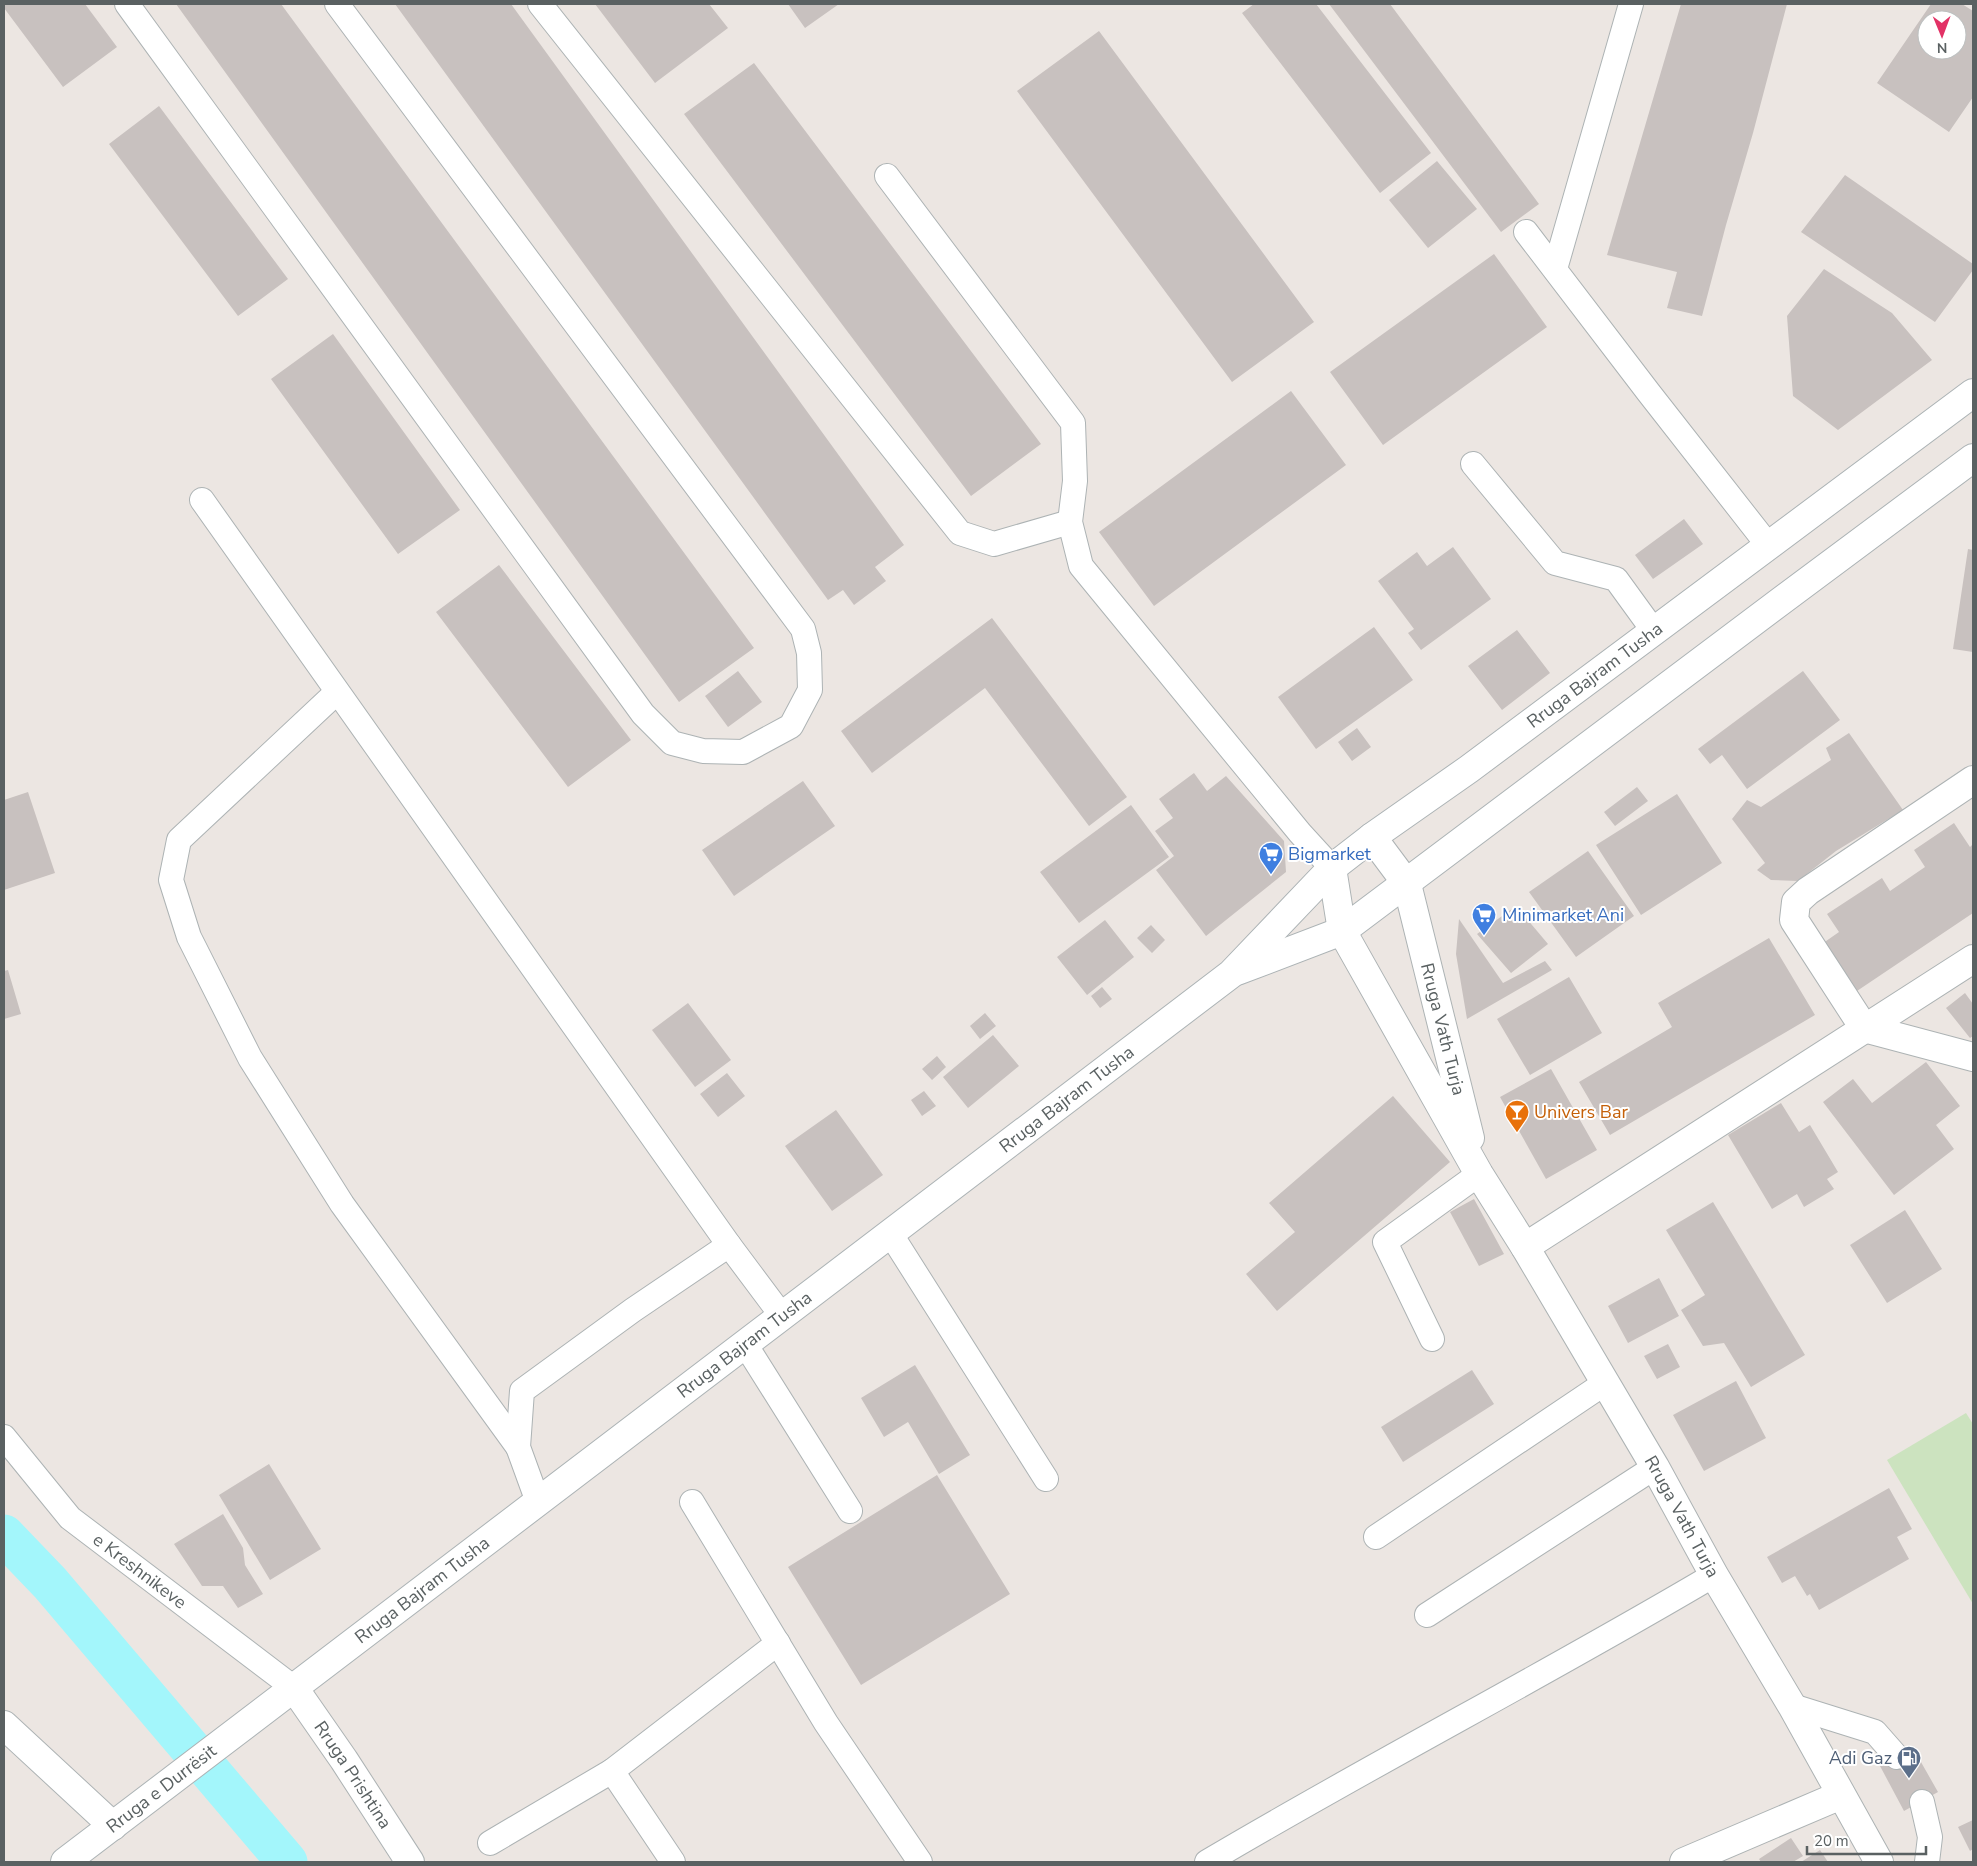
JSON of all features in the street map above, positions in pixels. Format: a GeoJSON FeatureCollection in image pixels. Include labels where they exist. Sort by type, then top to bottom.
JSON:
{"type":"FeatureCollection","features":[{"type":"Feature","properties":{"kind":"main road","name":"Rruga Bajram Tusha"},"geometry":{"type":"LineString","coordinates":[[259,1716],[1231,974],[1332,868],[1372,837],[1469,769],[1973,393]]}},
{"type":"Feature","properties":{"kind":"main road","name":"Rruga Bajram Tusha"},"geometry":{"type":"LineString","coordinates":[[1231,974],[1342,931],[1973,458]]}},
{"type":"Feature","properties":{"kind":"main road"},"geometry":{"type":"LineString","coordinates":[[1973,780],[1808,891],[1796,902],[1794,920],[1864,1028],[1973,1057]]}},
{"type":"Feature","properties":{"kind":"main road"},"geometry":{"type":"LineString","coordinates":[[1372,837],[1407,884]]}},
{"type":"Feature","properties":{"kind":"main road"},"geometry":{"type":"LineString","coordinates":[[1332,868],[1342,931]]}},
{"type":"Feature","properties":{"kind":"main road","name":"Rruga Vath Turja"},"geometry":{"type":"LineString","coordinates":[[1407,884],[1479,1174]]}},
{"type":"Feature","properties":{"kind":"main road","name":"Rruga Vath Turja"},"geometry":{"type":"LineString","coordinates":[[1342,931],[1479,1174],[1525,1246],[1655,1467],[1714,1575],[1792,1706],[1880,1862]]}},
{"type":"Feature","properties":{"kind":"main road"},"geometry":{"type":"LineString","coordinates":[[1525,1246],[1973,959]]}},
{"type":"Feature","properties":{"kind":"main road","name":"Rruga Prishtina"},"geometry":{"type":"LineString","coordinates":[[294,1688],[410,1862]]}},
{"type":"Feature","properties":{"kind":"main road","name":"Rruga e Durrësit"},"geometry":{"type":"LineString","coordinates":[[64,1862],[259,1716]]}},
{"type":"Feature","properties":{"kind":"main road"},"geometry":{"type":"LineString","coordinates":[[4,1725],[120,1820]]}},
{"type":"Feature","properties":{"kind":"main road"},"geometry":{"type":"LineString","coordinates":[[1684,1862],[1841,1795]]}},
{"type":"Feature","properties":{"kind":"lane"},"geometry":{"type":"LineString","coordinates":[[127,4],[643,714],[672,743],[703,751],[743,752],[791,726],[810,690],[809,653],[803,629],[337,4]]}},
{"type":"Feature","properties":{"kind":"lane"},"geometry":{"type":"LineString","coordinates":[[540,4],[960,533],[994,544],[1070,522]]}},
{"type":"Feature","properties":{"kind":"lane"},"geometry":{"type":"LineString","coordinates":[[1555,269],[1630,4]]}},
{"type":"Feature","properties":{"kind":"lane"},"geometry":{"type":"LineString","coordinates":[[887,176],[1073,423],[1075,481],[1070,522],[1081,566],[1300,833],[1332,868]]}},
{"type":"Feature","properties":{"kind":"lane"},"geometry":{"type":"LineString","coordinates":[[1526,232],[1648,393],[1768,545]]}},
{"type":"Feature","properties":{"kind":"lane"},"geometry":{"type":"LineString","coordinates":[[1473,464],[1555,563],[1616,579],[1653,630]]}},
{"type":"Feature","properties":{"kind":"lane"},"geometry":{"type":"LineString","coordinates":[[202,500],[729,1245],[782,1316]]}},
{"type":"Feature","properties":{"kind":"lane"},"geometry":{"type":"LineString","coordinates":[[337,692],[179,840],[171,880],[189,937],[250,1058],[342,1204],[518,1447],[538,1502]]}},
{"type":"Feature","properties":{"kind":"lane"},"geometry":{"type":"LineString","coordinates":[[1432,1339],[1385,1242],[1479,1174]]}},
{"type":"Feature","properties":{"kind":"lane"},"geometry":{"type":"LineString","coordinates":[[890,1233],[1046,1479]]}},
{"type":"Feature","properties":{"kind":"lane"},"geometry":{"type":"LineString","coordinates":[[518,1447],[522,1391],[633,1310],[729,1245]]}},
{"type":"Feature","properties":{"kind":"lane"},"geometry":{"type":"LineString","coordinates":[[745,1344],[850,1511]]}},
{"type":"Feature","properties":{"kind":"lane"},"geometry":{"type":"LineString","coordinates":[[1376,1536],[1605,1383]]}},
{"type":"Feature","properties":{"kind":"lane","name":"e Kreshnikeve"},"geometry":{"type":"LineString","coordinates":[[4,1437],[70,1518],[294,1688]]}},
{"type":"Feature","properties":{"kind":"lane"},"geometry":{"type":"LineString","coordinates":[[1427,1615],[1655,1467]]}},
{"type":"Feature","properties":{"kind":"lane"},"geometry":{"type":"LineString","coordinates":[[692,1502],[826,1723],[920,1862]]}},
{"type":"Feature","properties":{"kind":"lane"},"geometry":{"type":"LineString","coordinates":[[1207,1862],[1294,1810],[1627,1626],[1714,1575]]}},
{"type":"Feature","properties":{"kind":"lane"},"geometry":{"type":"LineString","coordinates":[[490,1843],[612,1771],[778,1643]]}},
{"type":"Feature","properties":{"kind":"lane"},"geometry":{"type":"LineString","coordinates":[[1792,1706],[1875,1732],[1897,1757]]}},
{"type":"Feature","properties":{"kind":"lane"},"geometry":{"type":"LineString","coordinates":[[612,1771],[674,1862]]}},
{"type":"Feature","properties":{"kind":"lane"},"geometry":{"type":"LineString","coordinates":[[1922,1802],[1930,1837],[1927,1862]]}},
{"type":"Feature","properties":{"kind":"green space"},"geometry":{"type":"Polygon","coordinates":[[[1966,1413],[1973,1424],[1973,1604],[1887,1460],[1966,1413]]]}},
{"type":"Feature","properties":{"kind":"building"},"geometry":{"type":"Polygon","coordinates":[[[4,4],[85,4],[117,47],[63,87],[4,8],[4,4]]]}},
{"type":"Feature","properties":{"kind":"building"},"geometry":{"type":"Polygon","coordinates":[[[176,4],[281,4],[754,648],[679,702],[176,4]]]}},
{"type":"Feature","properties":{"kind":"building"},"geometry":{"type":"Polygon","coordinates":[[[395,4],[511,4],[904,545],[875,567],[886,581],[854,605],[843,590],[828,600],[395,4]]]}},
{"type":"Feature","properties":{"kind":"building"},"geometry":{"type":"Polygon","coordinates":[[[595,4],[709,4],[728,28],[655,83],[595,4]]]}},
{"type":"Feature","properties":{"kind":"building"},"geometry":{"type":"Polygon","coordinates":[[[788,4],[839,4],[805,28],[788,4]]]}},
{"type":"Feature","properties":{"kind":"building"},"geometry":{"type":"Polygon","coordinates":[[[1254,4],[1316,4],[1431,153],[1380,193],[1242,13],[1254,4]]]}},
{"type":"Feature","properties":{"kind":"building"},"geometry":{"type":"Polygon","coordinates":[[[1329,4],[1390,4],[1539,204],[1501,232],[1329,4]]]}},
{"type":"Feature","properties":{"kind":"building"},"geometry":{"type":"Polygon","coordinates":[[[1681,4],[1787,4],[1702,316],[1667,308],[1677,272],[1607,255],[1681,4]]]}},
{"type":"Feature","properties":{"kind":"building"},"geometry":{"type":"Polygon","coordinates":[[[1931,4],[1962,4],[1973,11],[1973,97],[1949,132],[1877,83],[1917,24],[1917,60],[1967,60],[1967,10],[1927,10],[1931,4]]]}},
{"type":"Feature","properties":{"kind":"building"},"geometry":{"type":"Polygon","coordinates":[[[1099,31],[1314,322],[1232,382],[1017,91],[1099,31]]]}},
{"type":"Feature","properties":{"kind":"building"},"geometry":{"type":"Polygon","coordinates":[[[754,63],[1041,444],[971,496],[684,114],[754,63]]]}},
{"type":"Feature","properties":{"kind":"building"},"geometry":{"type":"Polygon","coordinates":[[[159,106],[288,279],[238,316],[109,144],[159,106]]]}},
{"type":"Feature","properties":{"kind":"building"},"geometry":{"type":"Polygon","coordinates":[[[1437,161],[1477,209],[1428,248],[1389,200],[1437,161]]]}},
{"type":"Feature","properties":{"kind":"building"},"geometry":{"type":"Polygon","coordinates":[[[1845,175],[1973,264],[1973,270],[1935,322],[1801,232],[1845,175]]]}},
{"type":"Feature","properties":{"kind":"building"},"geometry":{"type":"Polygon","coordinates":[[[1494,254],[1547,327],[1383,445],[1330,372],[1494,254]]]}},
{"type":"Feature","properties":{"kind":"building"},"geometry":{"type":"Polygon","coordinates":[[[1824,269],[1892,313],[1932,360],[1838,430],[1793,396],[1787,316],[1824,269]]]}},
{"type":"Feature","properties":{"kind":"building"},"geometry":{"type":"Polygon","coordinates":[[[333,334],[460,510],[398,554],[271,379],[333,334]]]}},
{"type":"Feature","properties":{"kind":"building"},"geometry":{"type":"Polygon","coordinates":[[[1291,391],[1346,465],[1154,606],[1099,532],[1291,391]]]}},
{"type":"Feature","properties":{"kind":"building"},"geometry":{"type":"Polygon","coordinates":[[[1684,519],[1703,544],[1653,579],[1635,555],[1684,519]]]}},
{"type":"Feature","properties":{"kind":"building"},"geometry":{"type":"Polygon","coordinates":[[[1453,547],[1491,599],[1421,650],[1408,633],[1414,629],[1378,581],[1417,552],[1427,566],[1453,547]]]}},
{"type":"Feature","properties":{"kind":"building"},"geometry":{"type":"Polygon","coordinates":[[[1968,549],[1973,550],[1973,652],[1953,649],[1968,549]]]}},
{"type":"Feature","properties":{"kind":"building"},"geometry":{"type":"Polygon","coordinates":[[[499,565],[631,740],[568,787],[436,612],[499,565]]]}},
{"type":"Feature","properties":{"kind":"building"},"geometry":{"type":"Polygon","coordinates":[[[992,618],[1127,797],[1089,826],[985,688],[872,773],[841,731],[992,618]]]}},
{"type":"Feature","properties":{"kind":"building"},"geometry":{"type":"Polygon","coordinates":[[[1374,627],[1413,680],[1316,749],[1278,697],[1374,627]]]}},
{"type":"Feature","properties":{"kind":"building"},"geometry":{"type":"Polygon","coordinates":[[[1517,630],[1550,673],[1502,710],[1468,666],[1517,630]]]}},
{"type":"Feature","properties":{"kind":"building"},"geometry":{"type":"Polygon","coordinates":[[[738,671],[762,702],[728,727],[705,696],[738,671]]]}},
{"type":"Feature","properties":{"kind":"building"},"geometry":{"type":"Polygon","coordinates":[[[1803,671],[1840,720],[1747,789],[1722,755],[1710,764],[1698,749],[1803,671]]]}},
{"type":"Feature","properties":{"kind":"building"},"geometry":{"type":"Polygon","coordinates":[[[1357,728],[1371,747],[1352,761],[1338,742],[1357,728]]]}},
{"type":"Feature","properties":{"kind":"building"},"geometry":{"type":"Polygon","coordinates":[[[1849,733],[1903,810],[1836,851],[1798,881],[1771,880],[1757,870],[1765,863],[1732,819],[1747,800],[1761,807],[1831,760],[1826,748],[1849,733]]]}},
{"type":"Feature","properties":{"kind":"building"},"geometry":{"type":"Polygon","coordinates":[[[1194,773],[1207,791],[1226,776],[1284,841],[1286,872],[1206,936],[1156,870],[1174,856],[1155,831],[1173,818],[1159,799],[1194,773]]]}},
{"type":"Feature","properties":{"kind":"building"},"geometry":{"type":"Polygon","coordinates":[[[803,781],[835,826],[734,896],[702,850],[803,781]]]}},
{"type":"Feature","properties":{"kind":"building"},"geometry":{"type":"Polygon","coordinates":[[[1637,787],[1648,801],[1615,826],[1604,812],[1637,787]]]}},
{"type":"Feature","properties":{"kind":"building"},"geometry":{"type":"Polygon","coordinates":[[[28,792],[55,873],[4,890],[4,800],[28,792]]]}},
{"type":"Feature","properties":{"kind":"building"},"geometry":{"type":"Polygon","coordinates":[[[1677,794],[1722,863],[1641,915],[1596,845],[1677,794]]]}},
{"type":"Feature","properties":{"kind":"building"},"geometry":{"type":"Polygon","coordinates":[[[1131,805],[1169,857],[1079,923],[1040,872],[1131,805]]]}},
{"type":"Feature","properties":{"kind":"building"},"geometry":{"type":"Polygon","coordinates":[[[1954,823],[1970,847],[1973,844],[1973,913],[1851,995],[1819,946],[1839,932],[1827,914],[1882,878],[1890,891],[1925,867],[1914,850],[1954,823]]]}},
{"type":"Feature","properties":{"kind":"building"},"geometry":{"type":"Polygon","coordinates":[[[1588,851],[1634,916],[1576,957],[1529,892],[1588,851]]]}},
{"type":"Feature","properties":{"kind":"building"},"geometry":{"type":"Polygon","coordinates":[[[1516,906],[1548,944],[1511,973],[1477,934],[1516,906]]]}},
{"type":"Feature","properties":{"kind":"building"},"geometry":{"type":"Polygon","coordinates":[[[1459,919],[1503,983],[1545,961],[1552,970],[1467,1019],[1456,954],[1459,919]]]}},
{"type":"Feature","properties":{"kind":"building"},"geometry":{"type":"Polygon","coordinates":[[[1105,920],[1134,957],[1087,995],[1057,957],[1105,920]]]}},
{"type":"Feature","properties":{"kind":"building"},"geometry":{"type":"Polygon","coordinates":[[[1151,925],[1165,940],[1152,953],[1137,938],[1151,925]]]}},
{"type":"Feature","properties":{"kind":"building"},"geometry":{"type":"Polygon","coordinates":[[[1769,938],[1815,1015],[1610,1135],[1579,1082],[1672,1027],[1658,1003],[1769,938]]]}},
{"type":"Feature","properties":{"kind":"building"},"geometry":{"type":"Polygon","coordinates":[[[8,970],[21,1014],[4,1019],[4,971],[8,970]]]}},
{"type":"Feature","properties":{"kind":"building"},"geometry":{"type":"Polygon","coordinates":[[[1569,977],[1602,1033],[1530,1075],[1497,1019],[1569,977]]]}},
{"type":"Feature","properties":{"kind":"building"},"geometry":{"type":"Polygon","coordinates":[[[1102,987],[1112,999],[1100,1008],[1091,996],[1102,987]]]}},
{"type":"Feature","properties":{"kind":"building"},"geometry":{"type":"Polygon","coordinates":[[[1965,993],[1973,1004],[1973,1036],[1970,1038],[1946,1008],[1965,993]]]}},
{"type":"Feature","properties":{"kind":"building"},"geometry":{"type":"Polygon","coordinates":[[[688,1003],[731,1060],[695,1087],[652,1030],[688,1003]]]}},
{"type":"Feature","properties":{"kind":"building"},"geometry":{"type":"Polygon","coordinates":[[[985,1013],[996,1026],[980,1039],[970,1026],[985,1013]]]}},
{"type":"Feature","properties":{"kind":"building"},"geometry":{"type":"Polygon","coordinates":[[[993,1035],[1019,1066],[968,1108],[943,1077],[993,1035]]]}},
{"type":"Feature","properties":{"kind":"building"},"geometry":{"type":"Polygon","coordinates":[[[937,1056],[946,1067],[932,1080],[922,1069],[937,1056]]]}},
{"type":"Feature","properties":{"kind":"building"},"geometry":{"type":"Polygon","coordinates":[[[1926,1062],[1960,1106],[1936,1125],[1954,1149],[1894,1195],[1823,1102],[1853,1079],[1872,1103],[1926,1062]]]}},
{"type":"Feature","properties":{"kind":"building"},"geometry":{"type":"Polygon","coordinates":[[[1551,1069],[1597,1150],[1546,1179],[1500,1097],[1551,1069]]]}},
{"type":"Feature","properties":{"kind":"building"},"geometry":{"type":"Polygon","coordinates":[[[727,1073],[745,1096],[718,1117],[700,1094],[727,1073]]]}},
{"type":"Feature","properties":{"kind":"building"},"geometry":{"type":"Polygon","coordinates":[[[924,1091],[936,1106],[922,1116],[911,1100],[924,1091]]]}},
{"type":"Feature","properties":{"kind":"building"},"geometry":{"type":"Polygon","coordinates":[[[1393,1096],[1450,1162],[1277,1311],[1246,1274],[1295,1232],[1269,1203],[1393,1096]]]}},
{"type":"Feature","properties":{"kind":"building"},"geometry":{"type":"Polygon","coordinates":[[[1781,1103],[1799,1132],[1810,1125],[1838,1172],[1827,1179],[1834,1189],[1804,1207],[1797,1194],[1772,1209],[1728,1135],[1781,1103]]]}},
{"type":"Feature","properties":{"kind":"building"},"geometry":{"type":"Polygon","coordinates":[[[836,1110],[883,1175],[832,1211],[785,1146],[836,1110]]]}},
{"type":"Feature","properties":{"kind":"building"},"geometry":{"type":"Polygon","coordinates":[[[1474,1199],[1504,1254],[1479,1266],[1450,1212],[1474,1199]]]}},
{"type":"Feature","properties":{"kind":"building"},"geometry":{"type":"Polygon","coordinates":[[[1713,1202],[1805,1355],[1751,1387],[1724,1343],[1703,1346],[1681,1310],[1705,1295],[1666,1230],[1713,1202]]]}},
{"type":"Feature","properties":{"kind":"building"},"geometry":{"type":"Polygon","coordinates":[[[1905,1210],[1942,1269],[1887,1303],[1850,1245],[1905,1210]]]}},
{"type":"Feature","properties":{"kind":"building"},"geometry":{"type":"Polygon","coordinates":[[[1659,1278],[1679,1316],[1628,1343],[1608,1306],[1659,1278]]]}},
{"type":"Feature","properties":{"kind":"building"},"geometry":{"type":"Polygon","coordinates":[[[1668,1344],[1680,1367],[1657,1379],[1644,1356],[1668,1344]]]}},
{"type":"Feature","properties":{"kind":"building"},"geometry":{"type":"Polygon","coordinates":[[[915,1365],[970,1455],[939,1474],[908,1422],[884,1437],[861,1398],[915,1365]]]}},
{"type":"Feature","properties":{"kind":"building"},"geometry":{"type":"Polygon","coordinates":[[[1472,1370],[1494,1404],[1403,1462],[1381,1427],[1472,1370]]]}},
{"type":"Feature","properties":{"kind":"building"},"geometry":{"type":"Polygon","coordinates":[[[1736,1381],[1766,1438],[1704,1471],[1673,1415],[1736,1381]]]}},
{"type":"Feature","properties":{"kind":"building"},"geometry":{"type":"Polygon","coordinates":[[[269,1464],[321,1549],[270,1580],[219,1495],[269,1464]]]}},
{"type":"Feature","properties":{"kind":"building"},"geometry":{"type":"Polygon","coordinates":[[[937,1475],[1010,1594],[861,1685],[788,1567],[937,1475]]]}},
{"type":"Feature","properties":{"kind":"building"},"geometry":{"type":"Polygon","coordinates":[[[1889,1488],[1912,1529],[1897,1537],[1909,1559],[1819,1610],[1810,1594],[1807,1596],[1795,1576],[1782,1583],[1767,1557],[1889,1488]]]}},
{"type":"Feature","properties":{"kind":"building"},"geometry":{"type":"Polygon","coordinates":[[[223,1514],[243,1548],[245,1565],[263,1594],[238,1608],[223,1586],[202,1586],[174,1544],[223,1514]]]}},
{"type":"Feature","properties":{"kind":"building","name":"Adi Gaz"},"geometry":{"type":"Polygon","coordinates":[[[1913,1748],[1938,1792],[1904,1811],[1880,1766],[1913,1748]]]}},
{"type":"Feature","properties":{"kind":"building"},"geometry":{"type":"Polygon","coordinates":[[[1973,1820],[1973,1849],[1970,1851],[1958,1827],[1973,1820]]]}},
{"type":"Feature","properties":{"kind":"building"},"geometry":{"type":"Polygon","coordinates":[[[1791,1838],[1803,1856],[1793,1862],[1761,1862],[1759,1859],[1791,1838]]]}},
{"type":"Feature","properties":{"kind":"building"},"geometry":{"type":"Polygon","coordinates":[[[1820,1850],[1828,1862],[1801,1862],[1820,1850]]]}},
{"type":"Feature","properties":{"kind":"waterway"},"geometry":{"type":"LineString","coordinates":[[4,1535],[50,1583],[287,1862]]}},
{"type":"Feature","properties":{"kind":"place","name":"Bigmarket"},"geometry":{"type":"Point","coordinates":[1271,875]}},
{"type":"Feature","properties":{"kind":"place","name":"Minimarket Ani"},"geometry":{"type":"Point","coordinates":[1484,936]}},
{"type":"Feature","properties":{"kind":"place","name":"Univers Bar"},"geometry":{"type":"Point","coordinates":[1517,1133]}},
{"type":"Feature","properties":{"kind":"place","name":"Adi Gaz"},"geometry":{"type":"Point","coordinates":[1909,1779]}}]}
